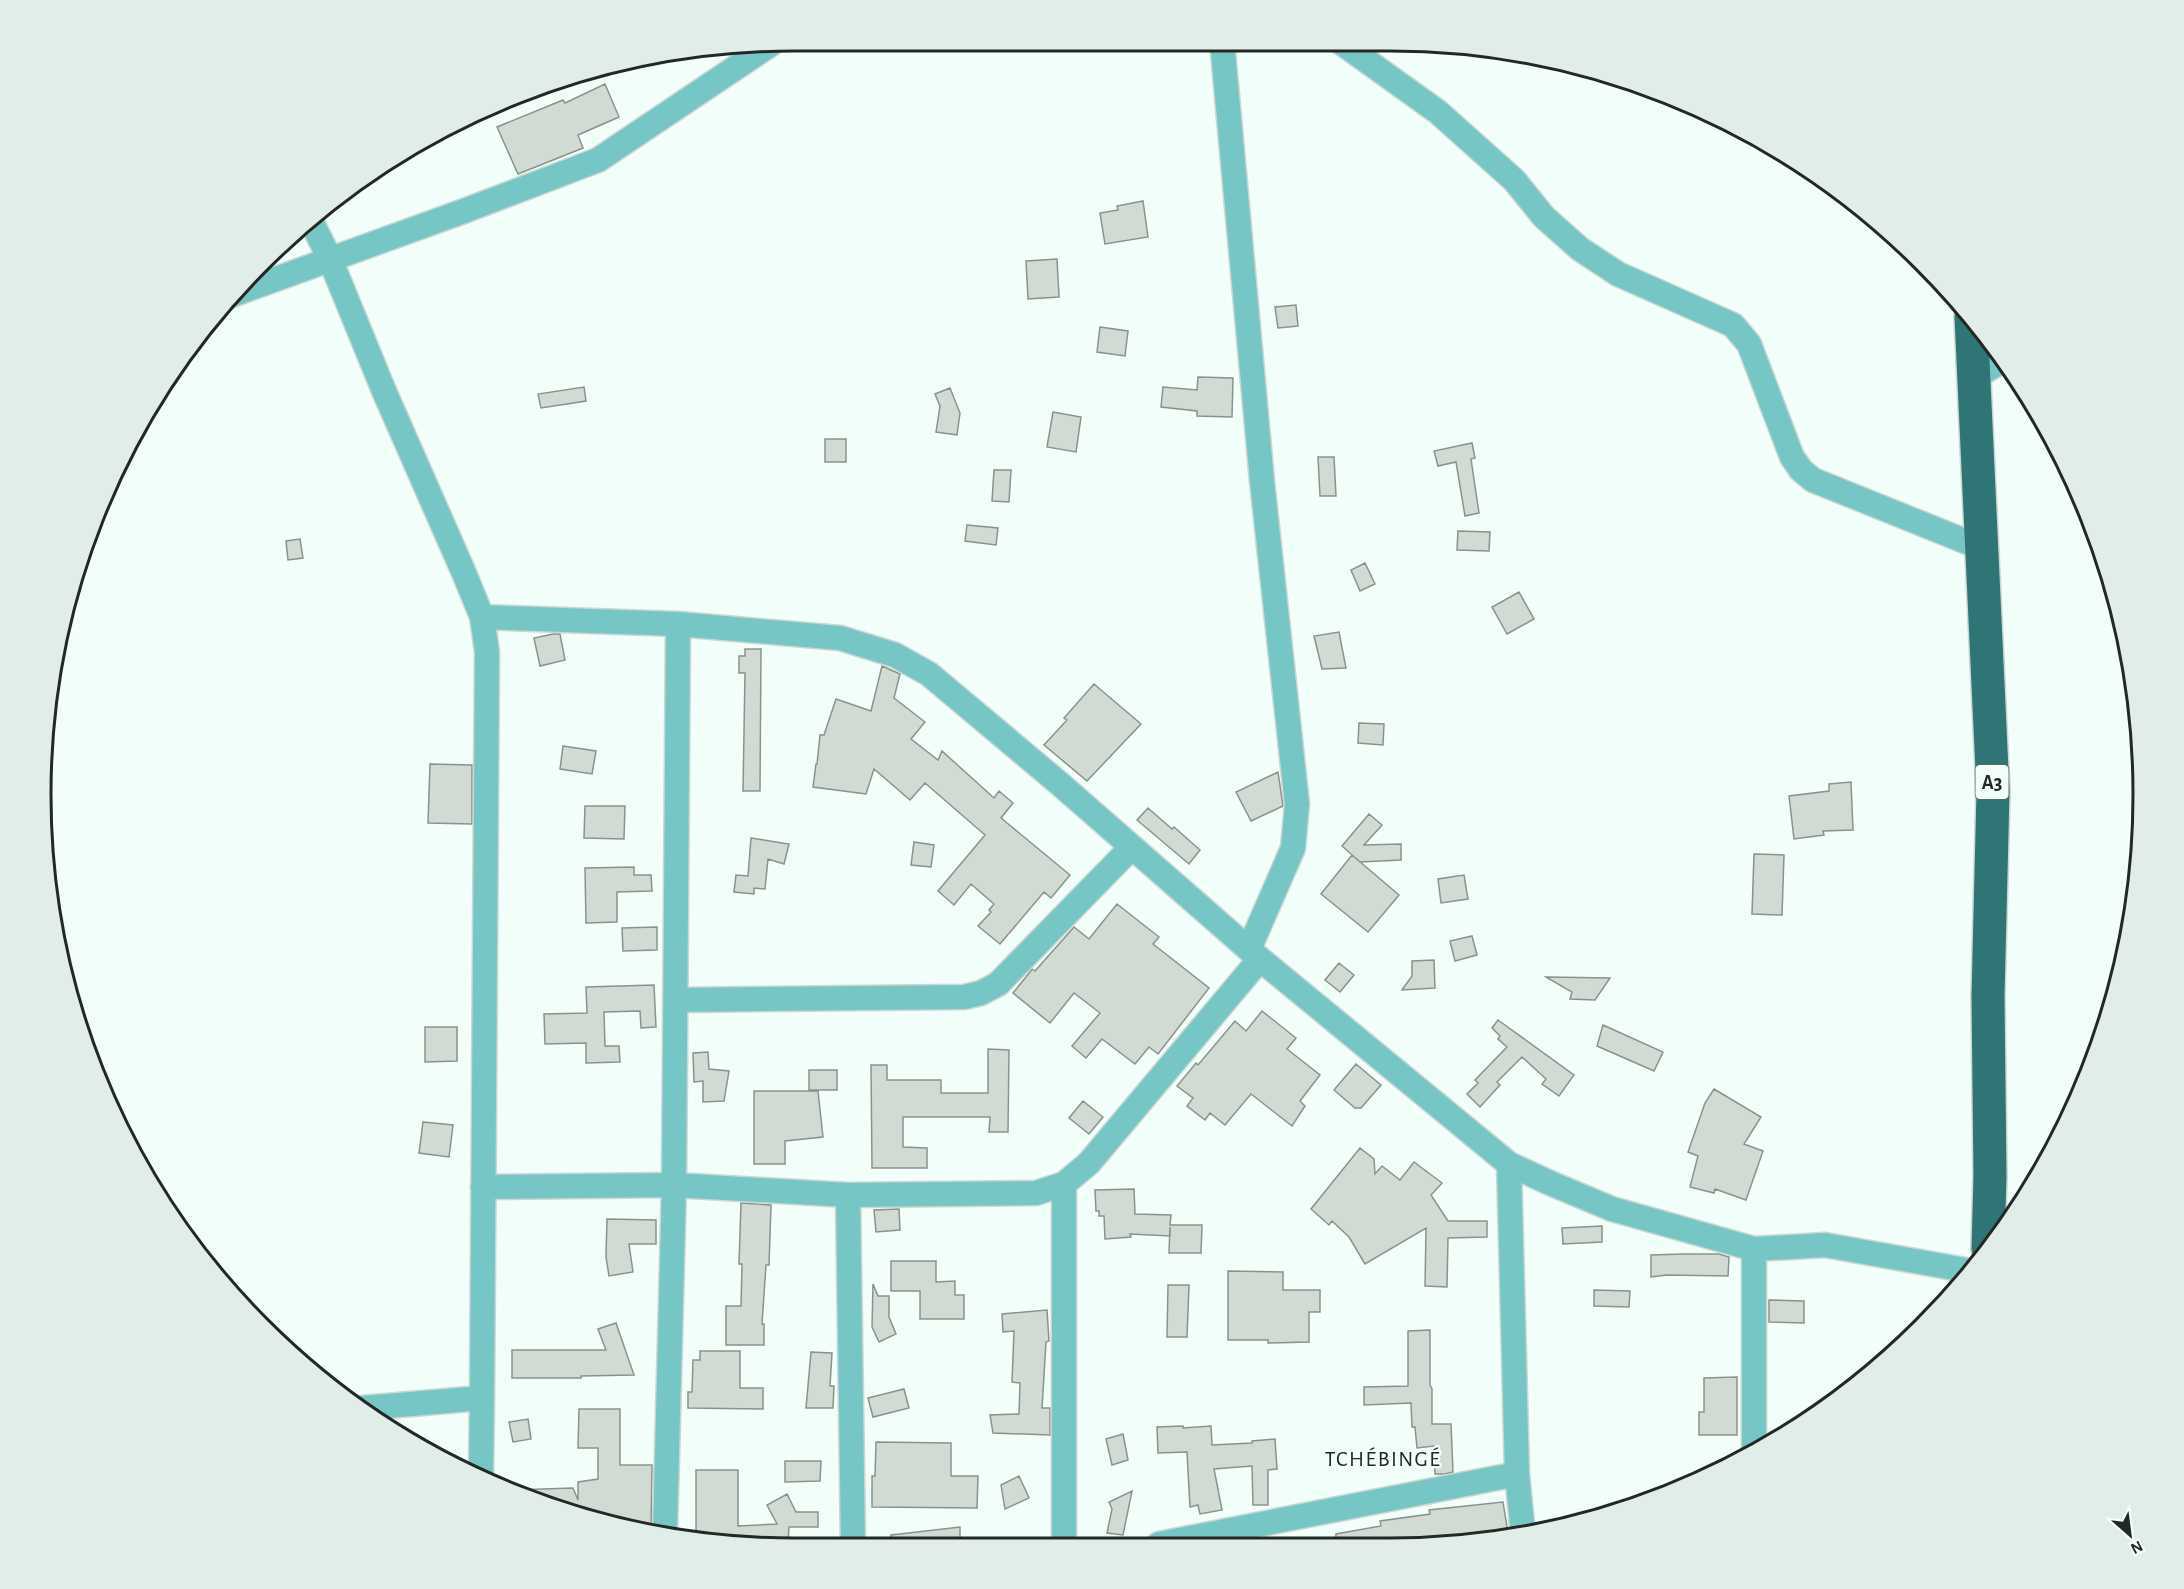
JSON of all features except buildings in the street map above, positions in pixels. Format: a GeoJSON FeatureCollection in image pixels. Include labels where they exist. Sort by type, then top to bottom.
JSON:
{"type":"FeatureCollection","features":[{"type":"Feature","properties":{"kind":"highway","name":"A3"},"geometry":{"type":"LineString","coordinates":[[1972,333],[1993,792],[1988,996],[1988,1234]]}},
{"type":"Feature","properties":{"kind":"street"},"geometry":{"type":"LineString","coordinates":[[483,1187],[674,1185],[848,1195],[1036,1193],[1064,1185],[1089,1163],[1254,954],[1293,848],[1297,804],[1262,481],[1223,51]]}},
{"type":"Feature","properties":{"kind":"street"},"geometry":{"type":"LineString","coordinates":[[1354,51],[1438,112],[1514,180],[1544,217],[1580,249],[1618,274],[1734,325],[1749,344],[1792,457],[1801,470],[1813,480],[1982,548]]}},
{"type":"Feature","properties":{"kind":"street"},"geometry":{"type":"LineString","coordinates":[[251,288],[598,160],[758,52]]}},
{"type":"Feature","properties":{"kind":"street"},"geometry":{"type":"LineString","coordinates":[[314,228],[330,259],[384,391],[482,617],[487,652],[481,1468]]}},
{"type":"Feature","properties":{"kind":"street"},"geometry":{"type":"LineString","coordinates":[[1974,378],[1996,365]]}},
{"type":"Feature","properties":{"kind":"street"},"geometry":{"type":"LineString","coordinates":[[482,617],[678,624],[840,638],[895,655],[929,674],[1254,954],[1509,1164],[1550,1184],[1612,1209],[1754,1249],[1825,1245],[1961,1269]]}},
{"type":"Feature","properties":{"kind":"street"},"geometry":{"type":"LineString","coordinates":[[665,1527],[674,1185],[678,624]]}},
{"type":"Feature","properties":{"kind":"street"},"geometry":{"type":"LineString","coordinates":[[676,1000],[964,997],[981,993],[998,984],[1132,847]]}},
{"type":"Feature","properties":{"kind":"street"},"geometry":{"type":"LineString","coordinates":[[1509,1164],[1517,1474],[1522,1526]]}},
{"type":"Feature","properties":{"kind":"street"},"geometry":{"type":"LineString","coordinates":[[1064,1185],[1064,1538]]}},
{"type":"Feature","properties":{"kind":"street"},"geometry":{"type":"LineString","coordinates":[[848,1195],[853,1538]]}},
{"type":"Feature","properties":{"kind":"street"},"geometry":{"type":"LineString","coordinates":[[1754,1249],[1754,1442]]}},
{"type":"Feature","properties":{"kind":"street"},"geometry":{"type":"LineString","coordinates":[[373,1407],[482,1398]]}},
{"type":"Feature","properties":{"kind":"street"},"geometry":{"type":"LineString","coordinates":[[1190,1538],[1517,1474]]}},
{"type":"Feature","properties":{"kind":"district","name":"TCHÉBINGÉ"},"geometry":{"type":"Point","coordinates":[1383,1458]}}]}
